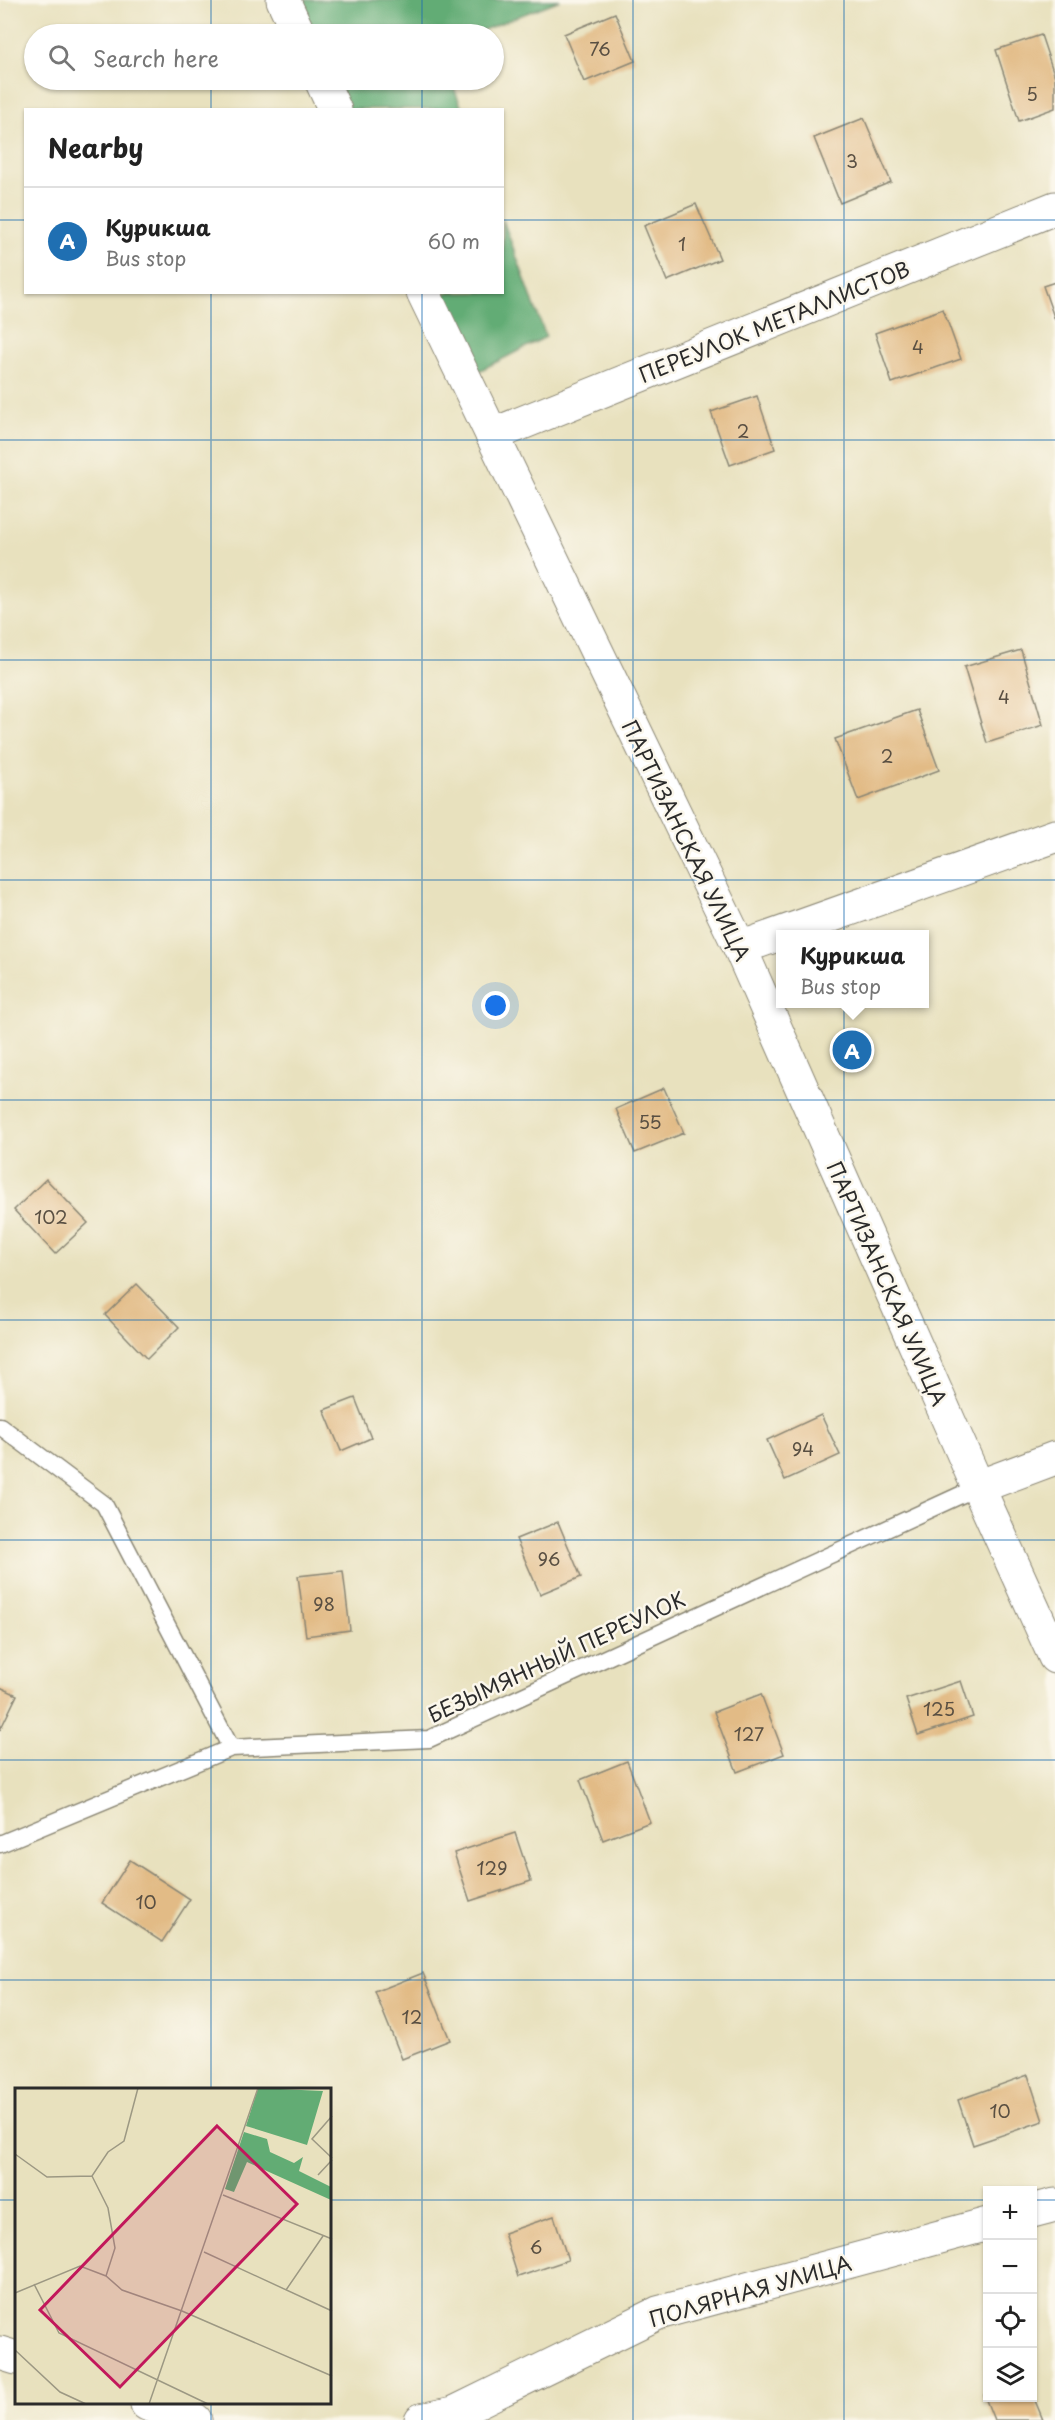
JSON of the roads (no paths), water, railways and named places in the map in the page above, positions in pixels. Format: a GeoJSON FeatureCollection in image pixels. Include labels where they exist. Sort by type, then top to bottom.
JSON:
{"type":"FeatureCollection","features":[{"type":"Feature","properties":{"kind":"street"},"geometry":{"type":"LineString","coordinates":[[283,0],[294,24]]}},
{"type":"Feature","properties":{"kind":"street"},"geometry":{"type":"LineString","coordinates":[[326,90],[334,108]]}},
{"type":"Feature","properties":{"kind":"street","name":"ПЕРЕУЛОК МЕТАЛЛИСТОВ"},"geometry":{"type":"LineString","coordinates":[[492,435],[1055,208]]}},
{"type":"Feature","properties":{"kind":"street","name":"ПАРТИЗАНСКАЯ УЛИЦА"},"geometry":{"type":"LineString","coordinates":[[424,294],[740,948],[1055,1657]]}},
{"type":"Feature","properties":{"kind":"street"},"geometry":{"type":"LineString","coordinates":[[791,930],[1055,836]]}},
{"type":"Feature","properties":{"kind":"street"},"geometry":{"type":"LineString","coordinates":[[740,948],[776,935]]}},
{"type":"Feature","properties":{"kind":"street"},"geometry":{"type":"LineString","coordinates":[[978,1487],[1055,1458]]}},
{"type":"Feature","properties":{"kind":"street"},"geometry":{"type":"LineString","coordinates":[[1037,2210],[1055,2205]]}},
{"type":"Feature","properties":{"kind":"street","name":"ПОЛЯРНАЯ УЛИЦА"},"geometry":{"type":"LineString","coordinates":[[421,2420],[454,2413],[658,2313],[983,2224]]}},
{"type":"Feature","properties":{"kind":"street"},"geometry":{"type":"LineString","coordinates":[[0,2353],[15,2358]]}},
{"type":"Feature","properties":{"kind":"street"},"geometry":{"type":"LineString","coordinates":[[153,2405],[195,2420]]}},
{"type":"Feature","properties":{"kind":"lane"},"geometry":{"type":"LineString","coordinates":[[0,1426],[104,1504],[231,1748]]}},
{"type":"Feature","properties":{"kind":"lane","name":"БЕЗЫМЯННЫЙ ПЕРЕУЛОК"},"geometry":{"type":"LineString","coordinates":[[0,1844],[231,1748],[429,1739],[978,1487]]}},
{"type":"Feature","properties":{"kind":"place","name":"Курикша"},"geometry":{"type":"Point","coordinates":[852,1050]}}]}
